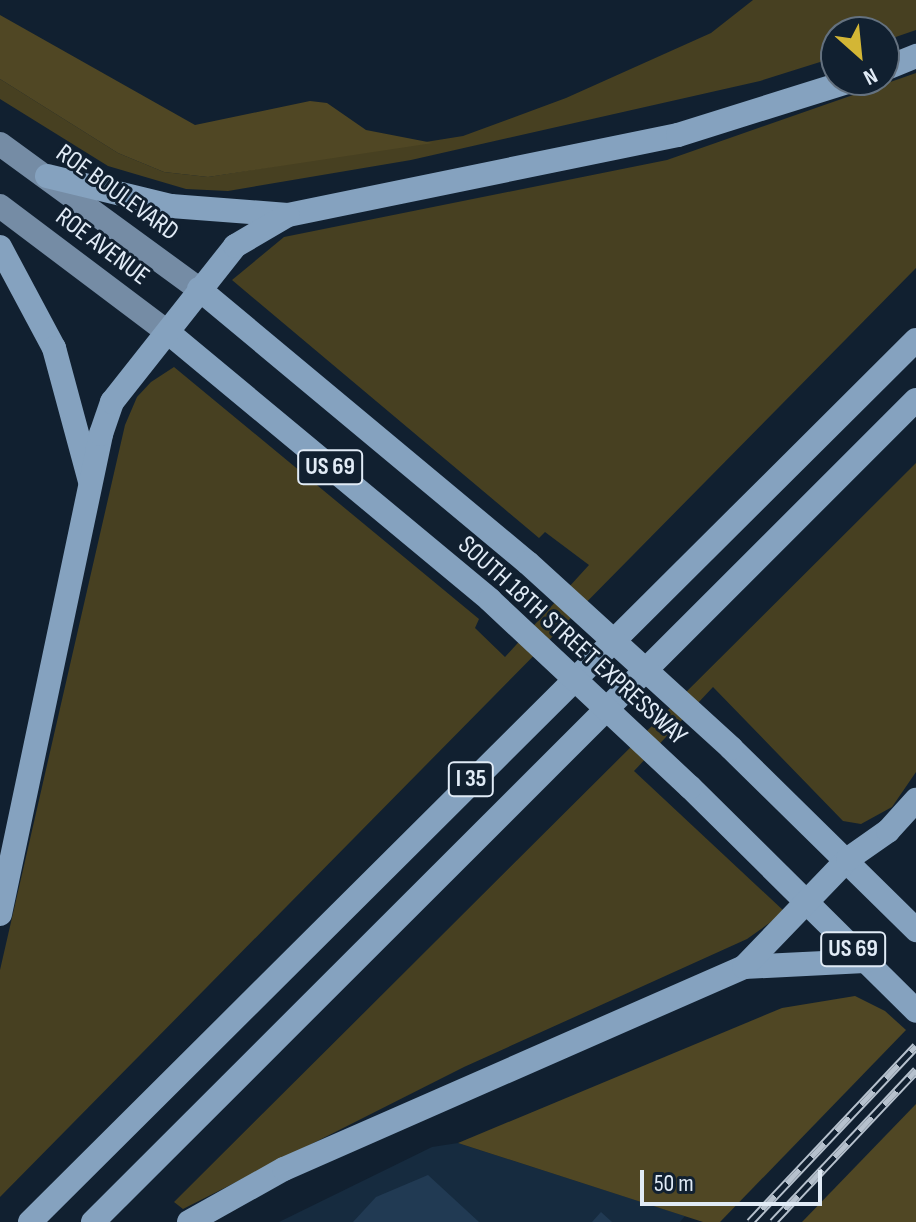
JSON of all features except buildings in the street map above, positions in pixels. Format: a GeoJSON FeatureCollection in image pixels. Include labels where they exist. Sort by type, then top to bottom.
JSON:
{"type":"FeatureCollection","features":[{"type":"Feature","properties":{"kind":"highway"},"geometry":{"type":"LineString","coordinates":[[47,176],[171,206],[288,215],[678,135],[820,91]]}},
{"type":"Feature","properties":{"kind":"highway"},"geometry":{"type":"LineString","coordinates":[[0,914],[112,402],[127,378],[170,334],[199,289],[235,246],[288,215]]}},
{"type":"Feature","properties":{"kind":"highway"},"geometry":{"type":"LineString","coordinates":[[0,247],[54,348],[91,488]]}},
{"type":"Feature","properties":{"kind":"highway","name":"SOUTH 18TH STREET EXPRESSWAY"},"geometry":{"type":"LineString","coordinates":[[199,289],[528,563],[731,748],[848,859],[916,930]]}},
{"type":"Feature","properties":{"kind":"highway","name":"SOUTH 18TH STREET EXPRESSWAY"},"geometry":{"type":"LineString","coordinates":[[170,334],[490,600],[690,787],[916,1011]]}},
{"type":"Feature","properties":{"kind":"highway","name":"I 35"},"geometry":{"type":"LineString","coordinates":[[30,1222],[916,340]]}},
{"type":"Feature","properties":{"kind":"highway","name":"I 35"},"geometry":{"type":"LineString","coordinates":[[93,1222],[916,400]]}},
{"type":"Feature","properties":{"kind":"highway"},"geometry":{"type":"LineString","coordinates":[[189,1222],[284,1169],[744,967],[809,904],[848,859],[888,831],[916,800]]}},
{"type":"Feature","properties":{"kind":"highway"},"geometry":{"type":"LineString","coordinates":[[744,967],[865,961]]}},
{"type":"Feature","properties":{"kind":"main road","name":"ROE BOULEVARD"},"geometry":{"type":"LineString","coordinates":[[0,144],[199,289]]}},
{"type":"Feature","properties":{"kind":"main road","name":"ROE AVENUE"},"geometry":{"type":"LineString","coordinates":[[0,206],[170,334]]}},
{"type":"Feature","properties":{"kind":"shaded area"},"geometry":{"type":"Polygon","coordinates":[[[753,0],[916,0],[916,30],[900,36],[900,16],[820,16],[820,62],[760,81],[411,160],[228,191],[186,189],[108,166],[0,99],[0,79],[118,153],[164,172],[208,177],[463,136],[566,98],[711,33],[753,0]]]}},
{"type":"Feature","properties":{"kind":"shaded area"},"geometry":{"type":"Polygon","coordinates":[[[0,15],[195,125],[310,101],[327,103],[366,130],[433,143],[208,177],[164,172],[118,153],[0,79],[0,15]]]}},
{"type":"Feature","properties":{"kind":"shaded area"},"geometry":{"type":"Polygon","coordinates":[[[916,73],[916,268],[0,1197],[0,970],[125,425],[137,397],[151,382],[174,367],[479,619],[475,628],[505,657],[589,565],[545,532],[539,538],[232,280],[284,237],[667,160],[850,96],[900,96],[900,79],[916,73]]]}},
{"type":"Feature","properties":{"kind":"shaded area"},"geometry":{"type":"Polygon","coordinates":[[[916,463],[916,772],[892,807],[861,824],[843,821],[713,687],[634,771],[785,912],[747,939],[464,1067],[183,1209],[174,1202],[916,463]]]}},
{"type":"Feature","properties":{"kind":"shaded area"},"geometry":{"type":"Polygon","coordinates":[[[855,996],[885,1011],[906,1030],[720,1222],[703,1222],[458,1143],[782,1008],[855,996]]]}},
{"type":"Feature","properties":{"kind":"shaded area"},"geometry":{"type":"Polygon","coordinates":[[[916,1104],[916,1222],[802,1222],[916,1104]]]}},
{"type":"Feature","properties":{"kind":"shaded area"},"geometry":{"type":"Polygon","coordinates":[[[458,1143],[685,1216],[680,1222],[279,1222],[432,1147],[458,1143]]]}},
{"type":"Feature","properties":{"kind":"railway"},"geometry":{"type":"LineString","coordinates":[[750,1222],[916,1046]]}},
{"type":"Feature","properties":{"kind":"railway"},"geometry":{"type":"LineString","coordinates":[[773,1222],[916,1070]]}}]}
